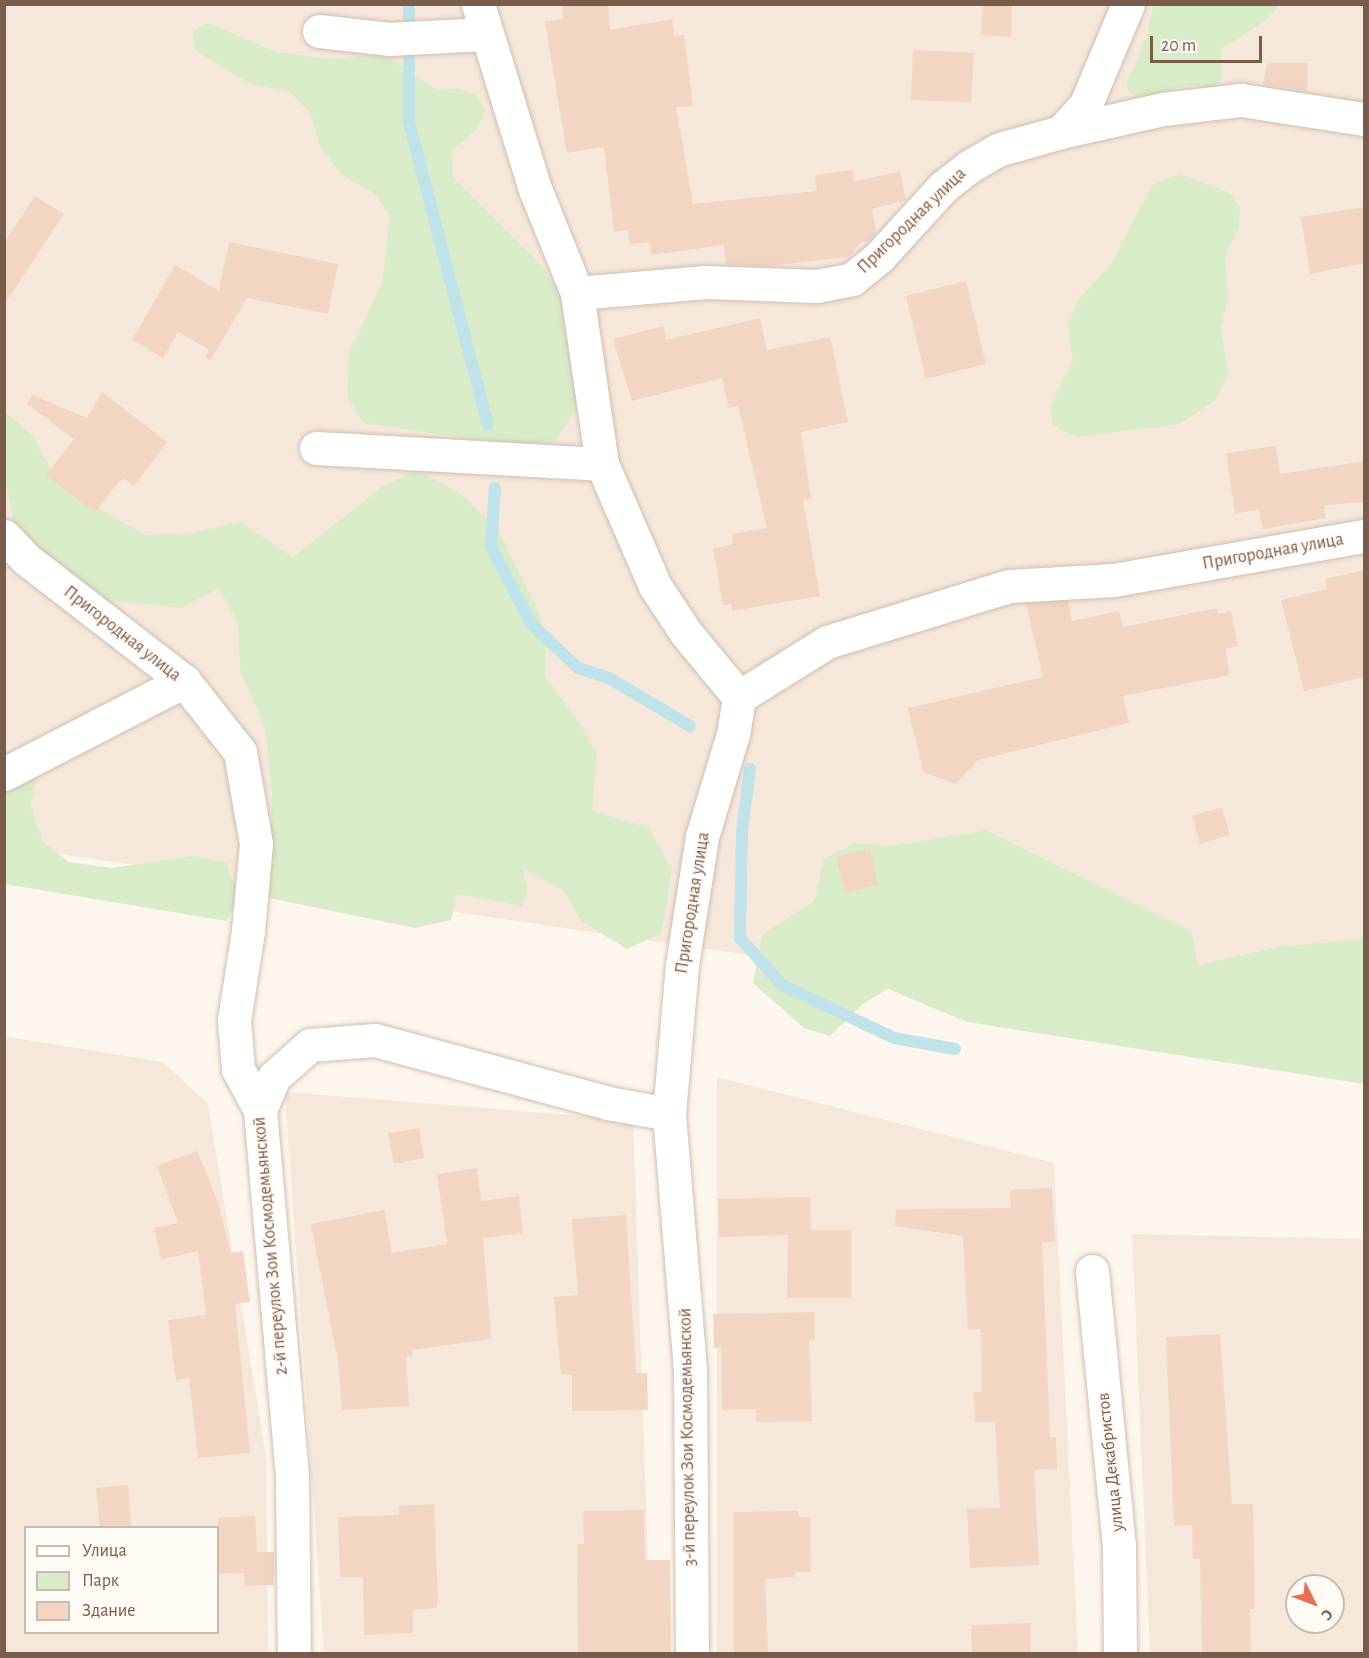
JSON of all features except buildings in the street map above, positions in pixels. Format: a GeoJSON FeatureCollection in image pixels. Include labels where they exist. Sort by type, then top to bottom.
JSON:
{"type":"FeatureCollection","features":[{"type":"Feature","properties":{"kind":"street"},"geometry":{"type":"LineString","coordinates":[[1061,132],[1086,104],[1128,4]]}},
{"type":"Feature","properties":{"kind":"street"},"geometry":{"type":"LineString","coordinates":[[319,31],[389,39],[482,19],[535,189],[577,293],[602,464],[655,586],[686,633],[739,696]]}},
{"type":"Feature","properties":{"kind":"street","name":"Пригородная улица"},"geometry":{"type":"LineString","coordinates":[[577,293],[706,282],[816,286],[852,279],[879,256],[943,187],[970,166],[1000,149],[1061,132],[1163,109],[1241,100],[1365,119]]}},
{"type":"Feature","properties":{"kind":"street"},"geometry":{"type":"LineString","coordinates":[[316,448],[602,464]]}},
{"type":"Feature","properties":{"kind":"street","name":"Пригородная улица"},"geometry":{"type":"LineString","coordinates":[[4,536],[26,560],[184,681],[240,752],[256,844]]}},
{"type":"Feature","properties":{"kind":"street","name":"Пригородная улица"},"geometry":{"type":"LineString","coordinates":[[669,1114],[682,965],[702,837],[733,734],[739,696],[827,642],[1010,586],[1114,580],[1365,536]]}},
{"type":"Feature","properties":{"kind":"street"},"geometry":{"type":"LineString","coordinates":[[4,774],[184,681]]}},
{"type":"Feature","properties":{"kind":"street","name":"2-й переулок Зои Космодемьянской"},"geometry":{"type":"LineString","coordinates":[[256,844],[248,931],[234,1020],[238,1069],[260,1110],[292,1477],[294,1653]]}},
{"type":"Feature","properties":{"kind":"street"},"geometry":{"type":"LineString","coordinates":[[260,1110],[274,1077],[310,1045],[375,1040],[608,1103],[669,1114]]}},
{"type":"Feature","properties":{"kind":"street","name":"3-й переулок Зои Космодемьянской"},"geometry":{"type":"LineString","coordinates":[[669,1114],[690,1368],[692,1653]]}},
{"type":"Feature","properties":{"kind":"street","name":"улица Декабристов"},"geometry":{"type":"LineString","coordinates":[[1092,1271],[1119,1545],[1120,1653]]}},
{"type":"Feature","properties":{"kind":"shaded area"},"geometry":{"type":"Polygon","coordinates":[[[5,5],[1364,5],[1364,1045],[5,846],[5,5]]]}},
{"type":"Feature","properties":{"kind":"shaded area"},"geometry":{"type":"Polygon","coordinates":[[[8,1037],[163,1062],[208,1104],[266,1456],[268,1653],[5,1653],[4,1039],[8,1037]]]}},
{"type":"Feature","properties":{"kind":"shaded area"},"geometry":{"type":"Polygon","coordinates":[[[717,1077],[1054,1163],[1078,1653],[717,1653],[717,1077]]]}},
{"type":"Feature","properties":{"kind":"shaded area"},"geometry":{"type":"Polygon","coordinates":[[[285,1092],[633,1120],[651,1653],[324,1653],[285,1092]]]}},
{"type":"Feature","properties":{"kind":"shaded area"},"geometry":{"type":"Polygon","coordinates":[[[1132,1234],[1364,1239],[1364,1653],[1150,1653],[1132,1234]]]}},
{"type":"Feature","properties":{"kind":"green space"},"geometry":{"type":"Polygon","coordinates":[[[1153,5],[1280,5],[1265,21],[1221,49],[1222,80],[1214,87],[1186,85],[1140,99],[1128,91],[1127,82],[1147,36],[1153,5]]]}},
{"type":"Feature","properties":{"kind":"green space"},"geometry":{"type":"Polygon","coordinates":[[[208,23],[276,52],[335,59],[382,53],[437,90],[458,89],[477,96],[486,111],[476,130],[452,151],[453,177],[544,268],[578,331],[589,391],[555,441],[515,445],[363,423],[347,396],[349,353],[382,283],[390,216],[375,194],[341,174],[320,147],[311,114],[290,92],[248,83],[195,50],[193,31],[208,23]]]}},
{"type":"Feature","properties":{"kind":"green space"},"geometry":{"type":"Polygon","coordinates":[[[1180,174],[1230,193],[1240,208],[1239,229],[1225,256],[1228,299],[1221,327],[1228,373],[1216,400],[1180,424],[1080,437],[1062,431],[1052,423],[1050,406],[1073,361],[1068,323],[1078,300],[1111,264],[1152,185],[1180,174]]]}},
{"type":"Feature","properties":{"kind":"green space"},"geometry":{"type":"Polygon","coordinates":[[[4,411],[32,435],[54,474],[91,504],[146,535],[190,533],[240,522],[293,557],[382,487],[417,470],[462,495],[499,531],[537,608],[546,637],[545,676],[582,726],[597,754],[592,810],[649,828],[672,870],[662,933],[627,949],[581,921],[563,890],[523,869],[528,891],[522,906],[457,894],[451,920],[415,928],[269,898],[272,793],[265,727],[240,671],[238,623],[219,588],[181,608],[98,599],[15,530],[5,479],[4,411]]]}},
{"type":"Feature","properties":{"kind":"green space"},"geometry":{"type":"Polygon","coordinates":[[[30,751],[36,784],[30,804],[43,842],[69,862],[111,868],[193,856],[226,862],[239,895],[227,921],[5,884],[4,753],[30,751]]]}},
{"type":"Feature","properties":{"kind":"green space"},"geometry":{"type":"Polygon","coordinates":[[[986,830],[1192,932],[1198,965],[1278,947],[1364,939],[1364,1084],[967,1022],[888,989],[864,1003],[830,1036],[804,1028],[753,983],[762,935],[814,901],[824,859],[856,843],[891,846],[986,830]]]}},
{"type":"Feature","properties":{"kind":"waterway"},"geometry":{"type":"LineString","coordinates":[[409,4],[409,122],[488,425]]}},
{"type":"Feature","properties":{"kind":"waterway"},"geometry":{"type":"LineString","coordinates":[[495,488],[491,547],[532,625],[578,668],[609,678],[690,726]]}},
{"type":"Feature","properties":{"kind":"waterway"},"geometry":{"type":"LineString","coordinates":[[750,769],[742,831],[740,938],[782,985],[894,1038],[955,1049]]}}]}
